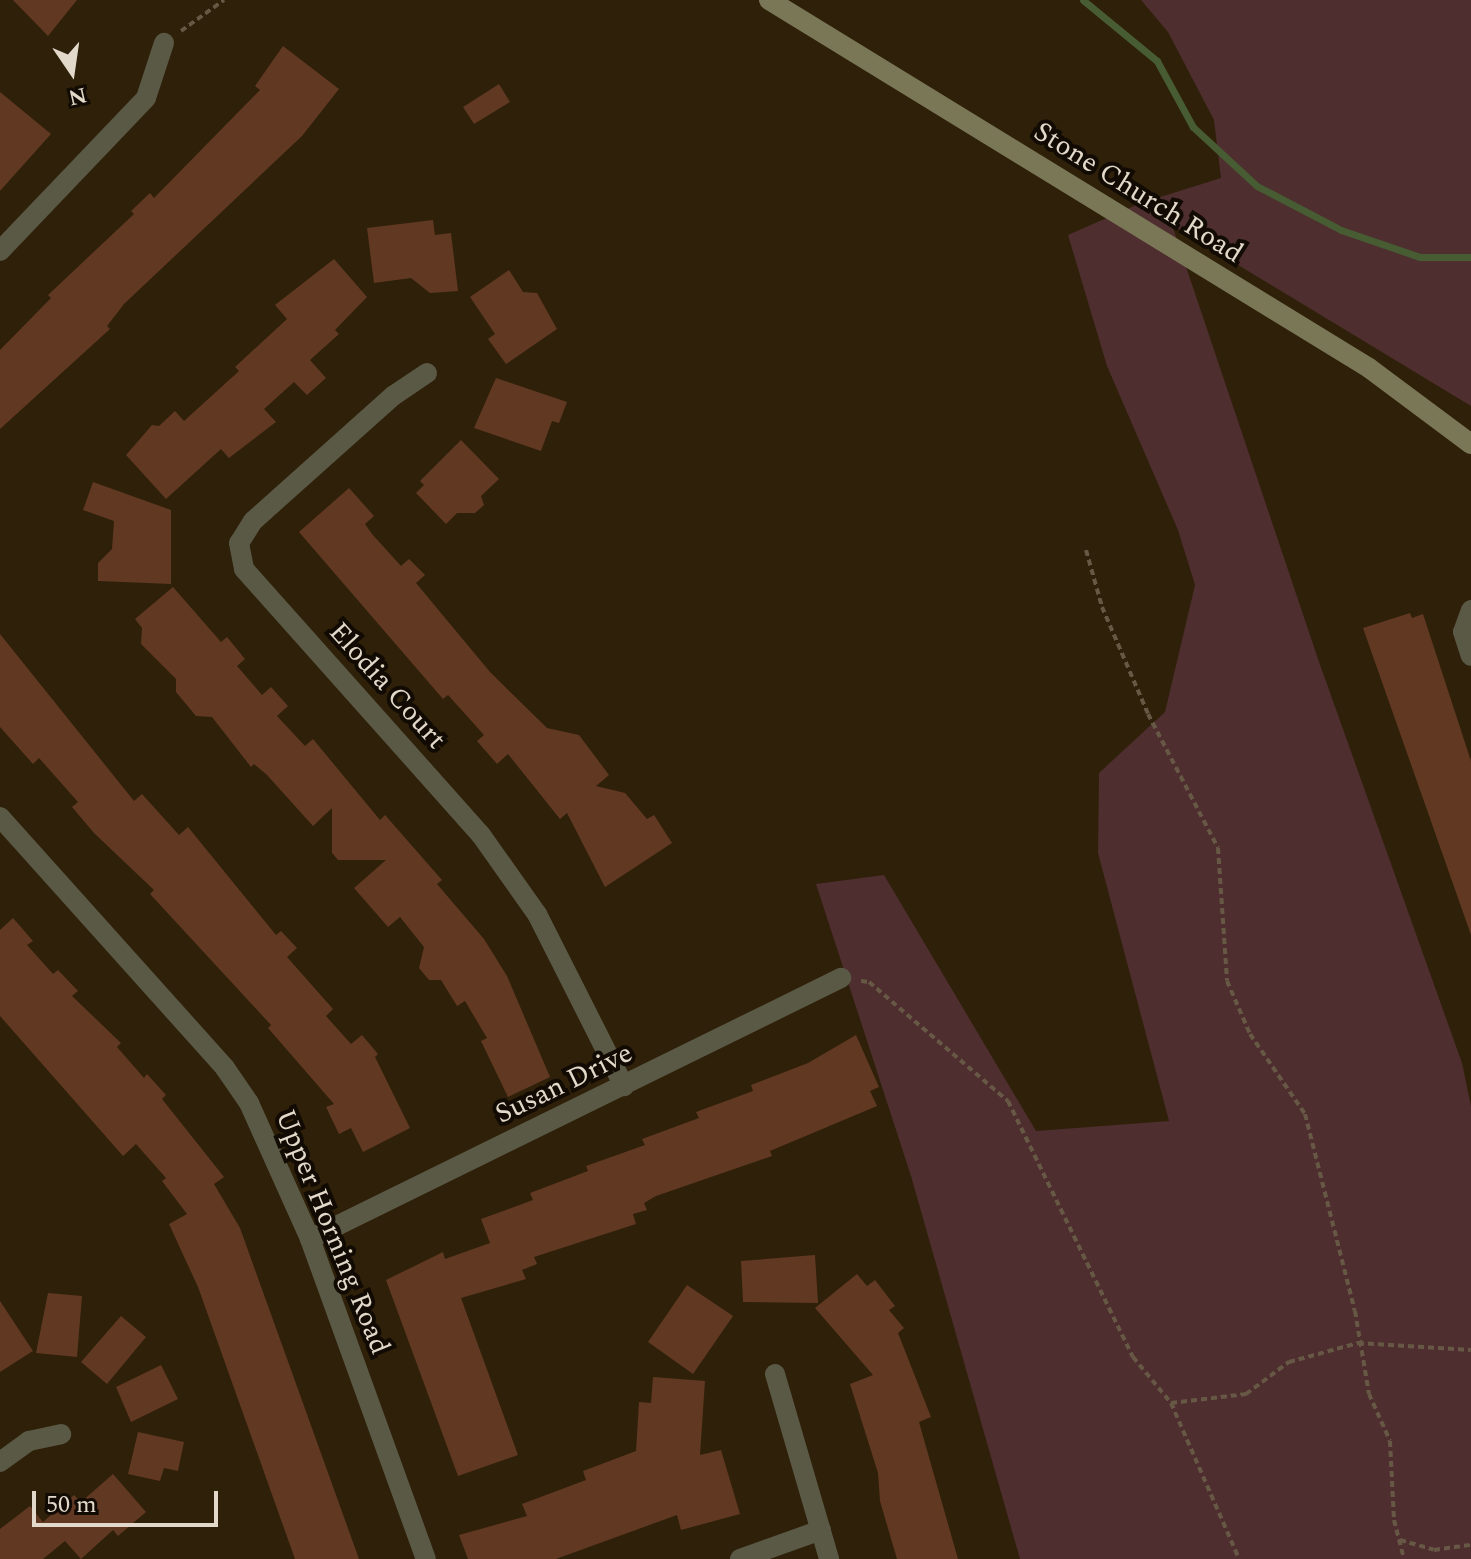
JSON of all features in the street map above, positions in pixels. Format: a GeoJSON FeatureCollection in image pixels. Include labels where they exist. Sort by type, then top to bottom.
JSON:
{"type":"FeatureCollection","features":[{"type":"Feature","properties":{"kind":"main road","name":"Stone Church Road"},"geometry":{"type":"LineString","coordinates":[[769,0],[1369,368],[1471,444]]}},
{"type":"Feature","properties":{"kind":"street"},"geometry":{"type":"LineString","coordinates":[[0,251],[146,98],[164,43]]}},
{"type":"Feature","properties":{"kind":"street","name":"Elodia Court"},"geometry":{"type":"LineString","coordinates":[[427,373],[394,395],[253,521],[239,543],[244,569],[481,835],[537,914],[624,1086]]}},
{"type":"Feature","properties":{"kind":"street"},"geometry":{"type":"LineString","coordinates":[[1471,610],[1463,632],[1471,656]]}},
{"type":"Feature","properties":{"kind":"street","name":"Upper Horning Road"},"geometry":{"type":"LineString","coordinates":[[0,817],[225,1068],[266,1135],[310,1239],[426,1559]]}},
{"type":"Feature","properties":{"kind":"street","name":"Susan Drive"},"geometry":{"type":"LineString","coordinates":[[310,1239],[841,978]]}},
{"type":"Feature","properties":{"kind":"street"},"geometry":{"type":"LineString","coordinates":[[775,1374],[829,1559]]}},
{"type":"Feature","properties":{"kind":"street"},"geometry":{"type":"LineString","coordinates":[[0,1462],[29,1441],[61,1434]]}},
{"type":"Feature","properties":{"kind":"street"},"geometry":{"type":"LineString","coordinates":[[740,1559],[821,1530]]}},
{"type":"Feature","properties":{"kind":"path"},"geometry":{"type":"LineString","coordinates":[[164,43],[224,0]]}},
{"type":"Feature","properties":{"kind":"path"},"geometry":{"type":"LineString","coordinates":[[1086,550],[1102,607],[1148,714],[1218,848],[1227,981],[1250,1034],[1305,1114],[1355,1311],[1369,1394],[1390,1441],[1399,1540],[1404,1559]]}},
{"type":"Feature","properties":{"kind":"path"},"geometry":{"type":"LineString","coordinates":[[841,978],[869,982],[1008,1101],[1133,1357],[1171,1403],[1239,1559]]}},
{"type":"Feature","properties":{"kind":"path"},"geometry":{"type":"LineString","coordinates":[[1171,1403],[1246,1394],[1289,1362],[1358,1343],[1471,1350]]}},
{"type":"Feature","properties":{"kind":"path"},"geometry":{"type":"LineString","coordinates":[[1399,1540],[1434,1550],[1471,1545]]}},
{"type":"Feature","properties":{"kind":"shaded area"},"geometry":{"type":"Polygon","coordinates":[[[1141,0],[1471,0],[1471,406],[1172,225],[1318,659],[1462,1063],[1471,1106],[1471,1559],[1020,1559],[911,1176],[816,884],[884,875],[1036,1131],[1169,1121],[1098,853],[1099,773],[1165,712],[1195,585],[1178,530],[1107,366],[1068,235],[1141,203],[1221,178],[1214,120],[1168,32],[1141,0]]]}},
{"type":"Feature","properties":{"kind":"building"},"geometry":{"type":"Polygon","coordinates":[[[13,0],[77,0],[48,36],[13,0]]]}},
{"type":"Feature","properties":{"kind":"building"},"geometry":{"type":"Polygon","coordinates":[[[283,46],[339,89],[302,136],[124,304],[107,326],[110,329],[0,429],[0,350],[51,298],[48,295],[134,214],[131,211],[150,193],[154,198],[260,90],[255,86],[283,46]]]}},
{"type":"Feature","properties":{"kind":"building"},"geometry":{"type":"Polygon","coordinates":[[[499,84],[510,102],[474,124],[463,107],[499,84]]]}},
{"type":"Feature","properties":{"kind":"building"},"geometry":{"type":"Polygon","coordinates":[[[0,92],[51,134],[0,191],[0,92]]]}},
{"type":"Feature","properties":{"kind":"building"},"geometry":{"type":"Polygon","coordinates":[[[433,220],[435,235],[451,233],[458,291],[430,293],[411,278],[374,283],[367,228],[433,220]]]}},
{"type":"Feature","properties":{"kind":"building"},"geometry":{"type":"Polygon","coordinates":[[[334,259],[367,297],[335,330],[339,334],[310,360],[326,378],[307,395],[294,382],[264,409],[276,422],[229,458],[221,449],[166,499],[126,455],[152,425],[159,426],[175,411],[184,421],[239,371],[235,367],[287,319],[275,305],[334,259]]]}},
{"type":"Feature","properties":{"kind":"building"},"geometry":{"type":"Polygon","coordinates":[[[509,270],[523,292],[537,293],[557,329],[506,364],[488,339],[495,334],[470,297],[509,270]]]}},
{"type":"Feature","properties":{"kind":"building"},"geometry":{"type":"Polygon","coordinates":[[[496,378],[567,402],[559,423],[552,421],[541,451],[474,428],[496,378]]]}},
{"type":"Feature","properties":{"kind":"building"},"geometry":{"type":"Polygon","coordinates":[[[461,440],[499,479],[481,496],[484,505],[475,513],[457,513],[446,524],[416,493],[424,485],[420,481],[461,440]]]}},
{"type":"Feature","properties":{"kind":"building"},"geometry":{"type":"Polygon","coordinates":[[[93,482],[171,510],[171,584],[98,581],[98,563],[112,549],[114,521],[83,510],[93,482]]]}},
{"type":"Feature","properties":{"kind":"building"},"geometry":{"type":"Polygon","coordinates":[[[349,488],[374,516],[365,524],[372,534],[401,566],[409,559],[425,575],[416,583],[490,672],[547,728],[579,735],[609,775],[596,786],[625,793],[647,819],[654,815],[672,843],[605,887],[567,813],[560,819],[508,754],[497,764],[477,741],[484,735],[448,695],[443,699],[299,532],[349,488]]]}},
{"type":"Feature","properties":{"kind":"building"},"geometry":{"type":"Polygon","coordinates":[[[173,587],[221,642],[227,637],[245,659],[237,666],[262,695],[271,687],[288,706],[277,716],[305,746],[313,739],[380,820],[385,815],[442,880],[437,884],[484,939],[507,976],[550,1077],[508,1097],[481,1041],[487,1038],[465,1001],[457,1006],[441,980],[429,980],[419,968],[424,947],[400,917],[388,927],[354,888],[386,860],[338,860],[332,853],[332,808],[313,826],[267,775],[254,764],[251,767],[212,717],[196,716],[176,692],[176,679],[141,644],[142,628],[135,619],[173,587]]]}},
{"type":"Feature","properties":{"kind":"building"},"geometry":{"type":"Polygon","coordinates":[[[1410,613],[1412,618],[1423,614],[1471,761],[1471,935],[1363,628],[1410,613]]]}},
{"type":"Feature","properties":{"kind":"building"},"geometry":{"type":"Polygon","coordinates":[[[0,634],[134,801],[142,794],[179,835],[188,827],[276,935],[281,931],[297,948],[287,957],[333,1009],[326,1016],[351,1044],[362,1035],[378,1054],[375,1057],[410,1128],[363,1152],[351,1128],[339,1134],[326,1107],[334,1104],[268,1028],[271,1025],[150,894],[154,890],[94,833],[72,807],[78,802],[39,758],[33,764],[0,727],[0,634]]]}},
{"type":"Feature","properties":{"kind":"building"},"geometry":{"type":"Polygon","coordinates":[[[13,918],[33,941],[27,945],[53,974],[58,970],[78,991],[72,996],[121,1043],[117,1047],[144,1078],[147,1074],[166,1095],[162,1099],[224,1177],[214,1184],[240,1228],[359,1559],[295,1559],[198,1287],[169,1224],[187,1214],[162,1181],[166,1178],[136,1144],[123,1156],[0,1016],[0,930],[13,918]]]}},
{"type":"Feature","properties":{"kind":"building"},"geometry":{"type":"Polygon","coordinates":[[[856,1035],[879,1087],[870,1091],[877,1106],[770,1151],[772,1156],[656,1196],[644,1203],[647,1210],[633,1214],[636,1224],[534,1257],[537,1264],[522,1270],[526,1279],[461,1298],[518,1455],[458,1476],[386,1280],[443,1252],[445,1259],[490,1243],[481,1219],[533,1200],[530,1193],[588,1171],[586,1166],[645,1145],[642,1139],[699,1118],[696,1112],[753,1091],[751,1085],[808,1063],[856,1035]]]}},
{"type":"Feature","properties":{"kind":"building"},"geometry":{"type":"Polygon","coordinates":[[[815,1255],[818,1303],[743,1302],[741,1261],[815,1255]]]}},
{"type":"Feature","properties":{"kind":"building"},"geometry":{"type":"Polygon","coordinates":[[[857,1274],[867,1286],[875,1280],[895,1306],[889,1310],[904,1328],[898,1333],[931,1417],[919,1422],[958,1559],[897,1559],[880,1501],[878,1473],[850,1384],[873,1375],[815,1308],[857,1274]]]}},
{"type":"Feature","properties":{"kind":"building"},"geometry":{"type":"Polygon","coordinates":[[[687,1285],[733,1316],[693,1374],[648,1342],[687,1285]]]}},
{"type":"Feature","properties":{"kind":"building"},"geometry":{"type":"Polygon","coordinates":[[[48,1293],[82,1296],[77,1357],[36,1353],[48,1293]]]}},
{"type":"Feature","properties":{"kind":"building"},"geometry":{"type":"Polygon","coordinates":[[[0,1301],[33,1351],[0,1372],[0,1301]]]}},
{"type":"Feature","properties":{"kind":"building"},"geometry":{"type":"Polygon","coordinates":[[[121,1316],[146,1337],[107,1384],[81,1362],[121,1316]]]}},
{"type":"Feature","properties":{"kind":"building"},"geometry":{"type":"Polygon","coordinates":[[[161,1365],[178,1399],[131,1422],[116,1387],[161,1365]]]}},
{"type":"Feature","properties":{"kind":"building"},"geometry":{"type":"Polygon","coordinates":[[[653,1377],[705,1381],[700,1455],[721,1450],[740,1514],[681,1530],[677,1515],[556,1559],[468,1559],[459,1535],[527,1516],[522,1504],[586,1480],[583,1471],[636,1451],[639,1402],[651,1403],[653,1377]]]}},
{"type":"Feature","properties":{"kind":"building"},"geometry":{"type":"Polygon","coordinates":[[[138,1432],[184,1442],[178,1471],[164,1468],[160,1481],[128,1474],[138,1432]]]}},
{"type":"Feature","properties":{"kind":"building"},"geometry":{"type":"Polygon","coordinates":[[[113,1474],[146,1512],[118,1536],[113,1530],[81,1559],[65,1541],[43,1559],[0,1559],[0,1529],[30,1506],[43,1522],[74,1495],[81,1502],[113,1474]]]}},
{"type":"Feature","properties":{"kind":"waterway"},"geometry":{"type":"LineString","coordinates":[[1083,0],[1157,61],[1193,127],[1257,186],[1341,230],[1420,257],[1471,257]]}}]}
